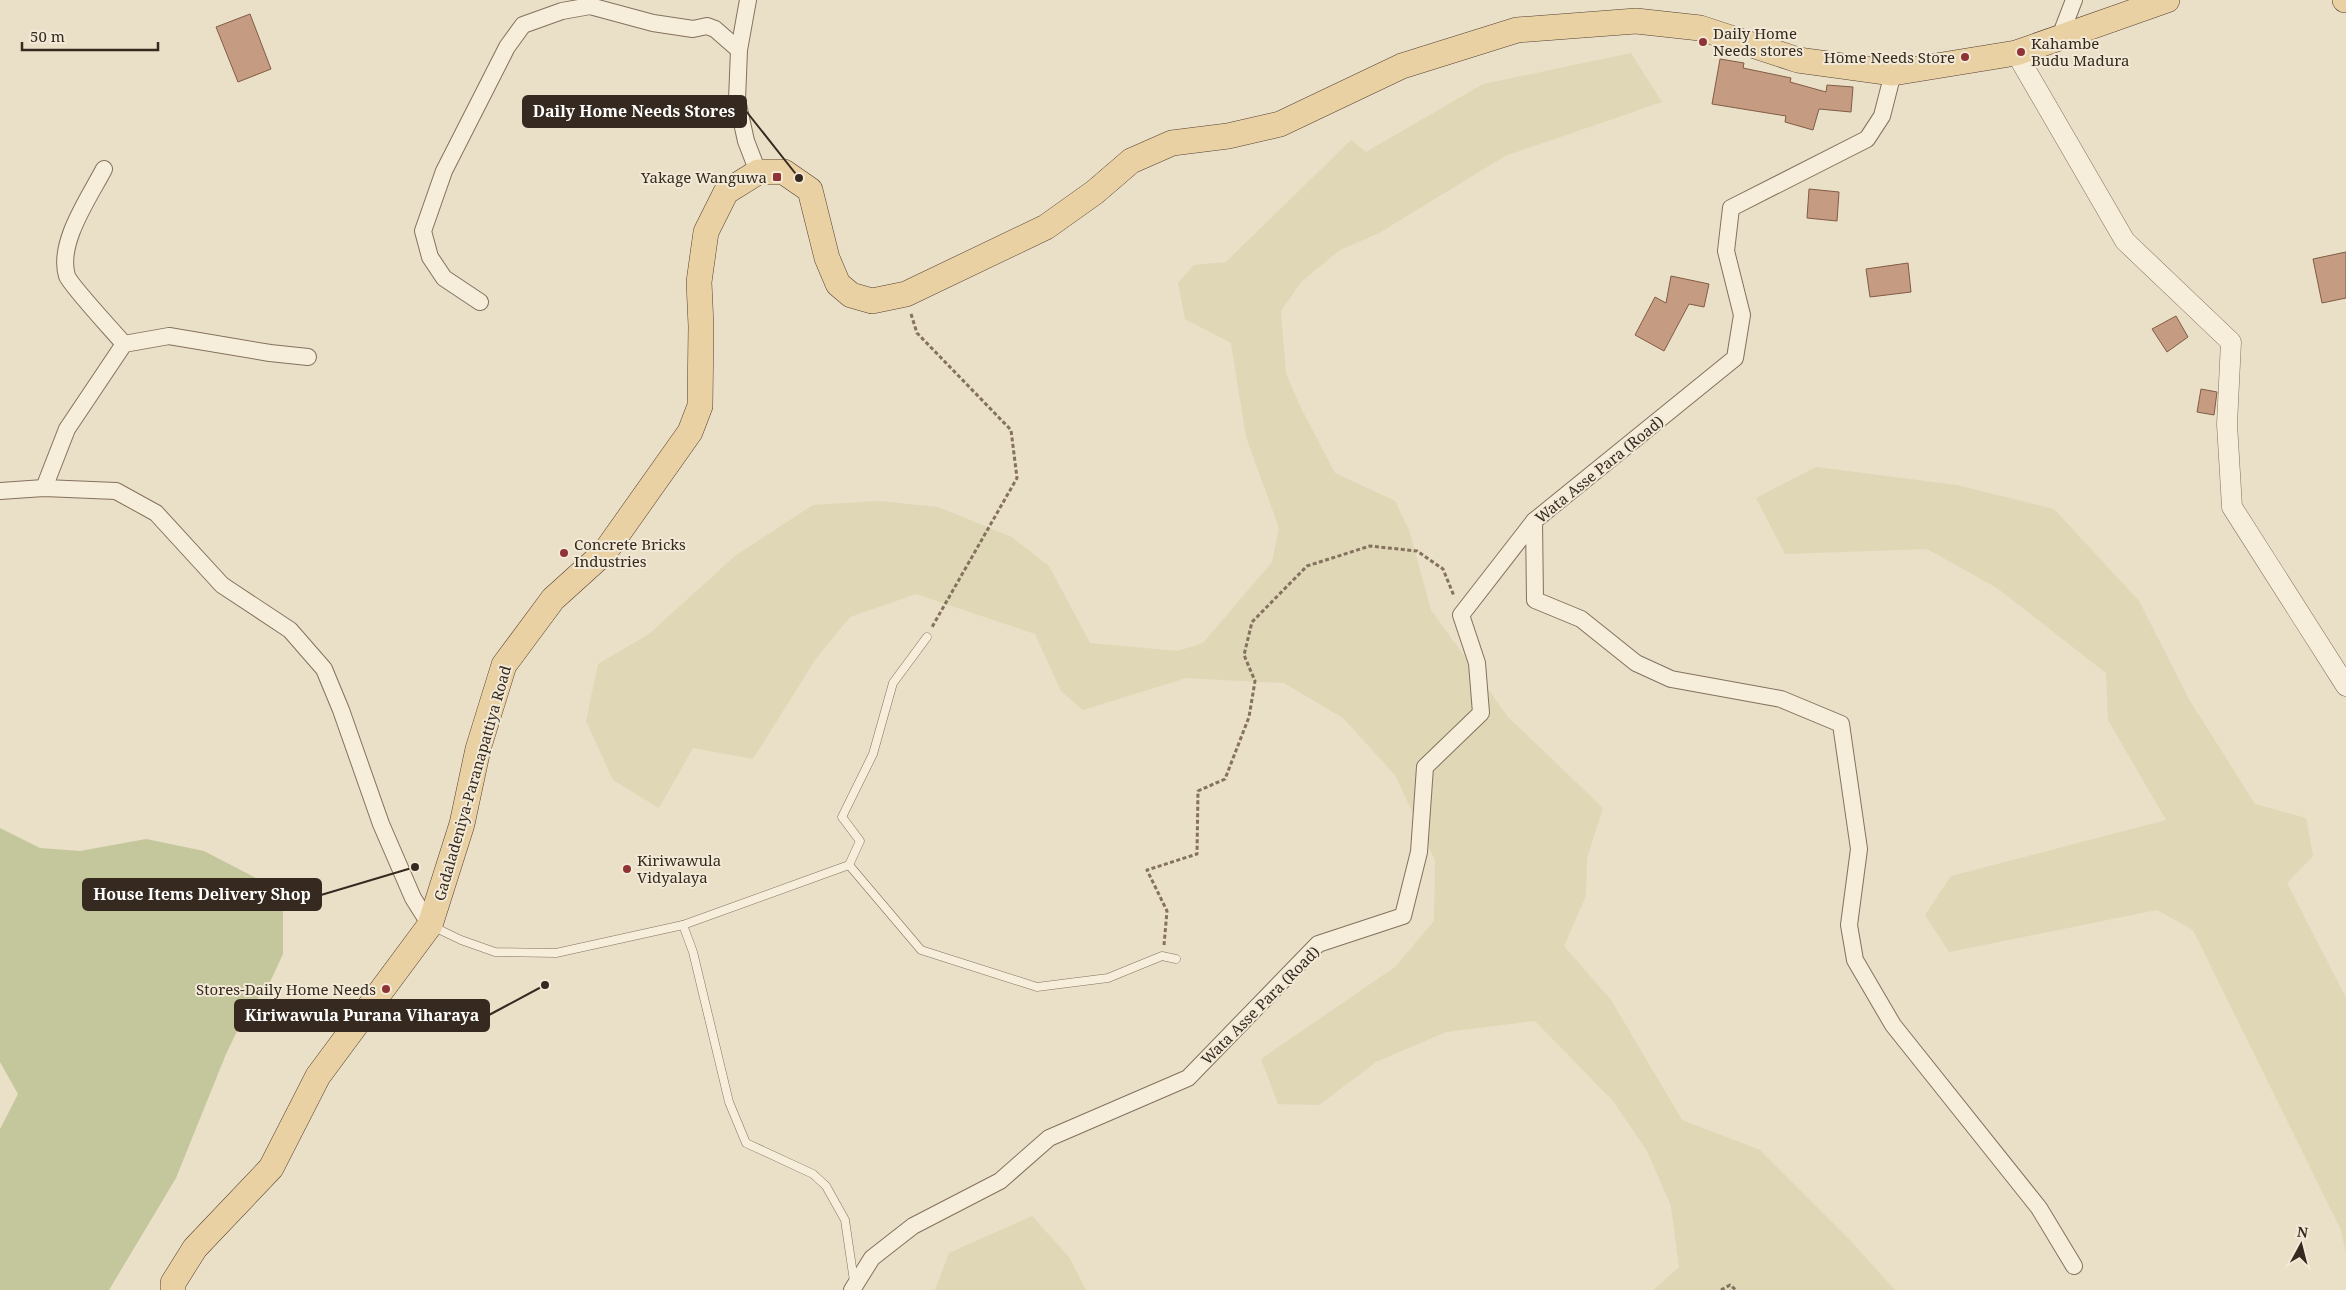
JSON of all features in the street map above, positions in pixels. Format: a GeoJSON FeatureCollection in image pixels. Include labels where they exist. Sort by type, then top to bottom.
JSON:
{"type":"FeatureCollection","features":[{"type":"Feature","properties":{"kind":"main road"},"geometry":{"type":"LineString","coordinates":[[758,172],[784,172],[810,190],[827,258],[838,284],[851,295],[872,301],[906,294],[1046,227],[1095,192],[1130,161],[1172,142],[1228,136],[1280,124],[1402,66],[1517,30],[1636,21],[1691,27],[1798,60],[1893,73],[2016,54],[2167,0]]}},
{"type":"Feature","properties":{"kind":"main road","name":"Gadaladeniya-Paranapattiya Road"},"geometry":{"type":"LineString","coordinates":[[173,1290],[174,1284],[194,1248],[271,1168],[318,1076],[430,925],[462,824],[478,749],[504,665],[553,600],[605,552],[690,432],[700,406],[701,336],[699,282],[706,232],[726,192],[758,172]]}},
{"type":"Feature","properties":{"kind":"street"},"geometry":{"type":"LineString","coordinates":[[748,0],[739,50],[737,100],[746,141],[758,172]]}},
{"type":"Feature","properties":{"kind":"street"},"geometry":{"type":"LineString","coordinates":[[2060,39],[2074,0]]}},
{"type":"Feature","properties":{"kind":"street"},"geometry":{"type":"LineString","coordinates":[[480,302],[444,278],[430,257],[423,231],[444,171],[507,47],[522,25],[562,11],[590,6],[653,24],[693,29],[707,26],[715,29],[739,50]]}},
{"type":"Feature","properties":{"kind":"street"},"geometry":{"type":"LineString","coordinates":[[2016,54],[2125,241],[2232,342],[2227,424],[2232,507],[2346,686]]}},
{"type":"Feature","properties":{"kind":"street","name":"Wata Asse Para (Road)"},"geometry":{"type":"LineString","coordinates":[[854,1287],[872,1258],[913,1226],[1000,1181],[1049,1138],[1188,1078],[1318,944],[1403,916],[1419,852],[1425,766],[1481,713],[1477,663],[1461,615],[1534,521],[1735,358],[1742,314],[1726,251],[1731,208],[1867,139],[1882,116],[1893,73]]}},
{"type":"Feature","properties":{"kind":"street"},"geometry":{"type":"LineString","coordinates":[[104,169],[69,238],[64,259],[68,278],[124,344]]}},
{"type":"Feature","properties":{"kind":"street"},"geometry":{"type":"LineString","coordinates":[[44,488],[67,429],[124,344],[169,336],[270,353],[308,357]]}},
{"type":"Feature","properties":{"kind":"street"},"geometry":{"type":"LineString","coordinates":[[0,491],[44,488],[116,491],[156,513],[222,585],[290,630],[324,669],[341,710],[381,824],[414,898],[430,925]]}},
{"type":"Feature","properties":{"kind":"street"},"geometry":{"type":"LineString","coordinates":[[1534,521],[1535,600],[1581,619],[1636,663],[1671,679],[1781,700],[1841,724],[1859,849],[1850,925],[1856,960],[1894,1025],[2039,1208],[2074,1266]]}},
{"type":"Feature","properties":{"kind":"lane"},"geometry":{"type":"LineString","coordinates":[[430,925],[461,940],[495,952],[556,953],[683,925],[849,865],[860,842],[842,817],[874,754],[893,683],[927,637]]}},
{"type":"Feature","properties":{"kind":"lane"},"geometry":{"type":"LineString","coordinates":[[849,865],[921,950],[1037,987],[1108,978],[1162,956],[1176,959]]}},
{"type":"Feature","properties":{"kind":"lane"},"geometry":{"type":"LineString","coordinates":[[683,925],[693,952],[729,1102],[746,1143],[814,1174],[826,1186],[845,1220],[854,1287]]}},
{"type":"Feature","properties":{"kind":"path"},"geometry":{"type":"LineString","coordinates":[[906,294],[917,333],[1012,430],[1017,478],[927,637]]}},
{"type":"Feature","properties":{"kind":"path"},"geometry":{"type":"LineString","coordinates":[[1162,956],[1167,911],[1147,870],[1197,854],[1198,791],[1225,779],[1249,717],[1255,682],[1244,655],[1252,622],[1308,566],[1370,546],[1417,551],[1443,568],[1461,615]]}},
{"type":"Feature","properties":{"kind":"path"},"geometry":{"type":"LineString","coordinates":[[1721,1290],[1730,1285],[1736,1290]]}},
{"type":"Feature","properties":{"kind":"shaded area"},"geometry":{"type":"Polygon","coordinates":[[[1631,53],[1662,102],[1505,156],[1379,233],[1340,250],[1301,282],[1281,311],[1286,374],[1301,408],[1335,473],[1395,501],[1409,530],[1431,610],[1508,717],[1603,808],[1587,858],[1586,896],[1564,946],[1611,1000],[1682,1120],[1760,1150],[1850,1240],[1895,1290],[1653,1290],[1679,1267],[1671,1206],[1647,1151],[1613,1101],[1535,1021],[1446,1032],[1376,1062],[1319,1105],[1278,1104],[1261,1059],[1395,967],[1434,921],[1435,860],[1395,775],[1343,718],[1284,683],[1186,678],[1083,710],[1061,691],[1035,634],[916,594],[850,617],[815,660],[753,759],[693,748],[659,808],[613,780],[586,721],[598,664],[649,634],[735,556],[813,505],[878,501],[938,507],[1012,537],[1049,566],[1090,643],[1178,651],[1203,643],[1272,562],[1279,528],[1246,437],[1231,343],[1185,319],[1178,283],[1194,265],[1226,262],[1351,140],[1366,152],[1483,84],[1631,53]]]}},
{"type":"Feature","properties":{"kind":"shaded area"},"geometry":{"type":"Polygon","coordinates":[[[1816,467],[1957,485],[2054,509],[2139,601],[2190,701],[2255,804],[2306,818],[2313,856],[2287,883],[2346,998],[2346,1253],[2341,1230],[2193,930],[2157,910],[1949,952],[1925,915],[1951,876],[2166,820],[2108,720],[2106,673],[1997,588],[1927,549],[1785,554],[1756,498],[1816,467]]]}},
{"type":"Feature","properties":{"kind":"shaded area"},"geometry":{"type":"Polygon","coordinates":[[[1032,1216],[1069,1257],[1086,1290],[935,1290],[949,1253],[1032,1216]]]}},
{"type":"Feature","properties":{"kind":"green space"},"geometry":{"type":"Polygon","coordinates":[[[0,828],[40,848],[80,851],[146,839],[204,851],[258,879],[283,911],[283,954],[270,982],[243,1019],[226,1054],[176,1178],[109,1290],[0,1290],[0,1129],[18,1094],[0,1062],[0,828]]]}},
{"type":"Feature","properties":{"kind":"building"},"geometry":{"type":"Polygon","coordinates":[[[250,14],[271,69],[238,82],[216,27],[250,14]]]}},
{"type":"Feature","properties":{"kind":"building"},"geometry":{"type":"Polygon","coordinates":[[[1720,59],[1744,63],[1743,68],[1791,78],[1790,82],[1826,92],[1827,85],[1853,87],[1851,112],[1819,109],[1813,130],[1785,122],[1786,116],[1712,104],[1720,59]]]}},
{"type":"Feature","properties":{"kind":"building"},"geometry":{"type":"Polygon","coordinates":[[[1809,189],[1839,192],[1837,221],[1807,218],[1809,189]]]}},
{"type":"Feature","properties":{"kind":"building"},"geometry":{"type":"Polygon","coordinates":[[[2346,252],[2346,298],[2322,303],[2313,259],[2346,252]]]}},
{"type":"Feature","properties":{"kind":"building"},"geometry":{"type":"Polygon","coordinates":[[[1908,263],[1911,292],[1870,297],[1866,269],[1908,263]]]}},
{"type":"Feature","properties":{"kind":"building"},"geometry":{"type":"Polygon","coordinates":[[[1671,276],[1709,284],[1704,307],[1689,304],[1664,351],[1635,335],[1655,297],[1666,303],[1671,276]]]}},
{"type":"Feature","properties":{"kind":"building"},"geometry":{"type":"Polygon","coordinates":[[[2176,316],[2188,337],[2167,352],[2152,329],[2176,316]]]}},
{"type":"Feature","properties":{"kind":"building"},"geometry":{"type":"Polygon","coordinates":[[[2201,389],[2217,392],[2214,415],[2197,412],[2201,389]]]}},
{"type":"Feature","properties":{"kind":"place","name":"Daily Home Needs stores"},"geometry":{"type":"Point","coordinates":[1703,42]}},
{"type":"Feature","properties":{"kind":"place","name":"Kahambe Budu Madura"},"geometry":{"type":"Point","coordinates":[2021,52]}},
{"type":"Feature","properties":{"kind":"place","name":"Home Needs Store"},"geometry":{"type":"Point","coordinates":[1965,57]}},
{"type":"Feature","properties":{"kind":"place","name":"Yakage Wanguwa"},"geometry":{"type":"Point","coordinates":[777,177]}},
{"type":"Feature","properties":{"kind":"place","name":"Daily Home Needs Stores"},"geometry":{"type":"Point","coordinates":[799,178]}},
{"type":"Feature","properties":{"kind":"place","name":"Concrete Bricks Industries"},"geometry":{"type":"Point","coordinates":[564,553]}},
{"type":"Feature","properties":{"kind":"place","name":"House Items Delivery Shop"},"geometry":{"type":"Point","coordinates":[415,867]}},
{"type":"Feature","properties":{"kind":"place","name":"Kiriwawula Vidyalaya"},"geometry":{"type":"Point","coordinates":[627,869]}},
{"type":"Feature","properties":{"kind":"place","name":"Kiriwawula Purana Viharaya"},"geometry":{"type":"Point","coordinates":[545,985]}},
{"type":"Feature","properties":{"kind":"place","name":"Stores-Daily Home Needs"},"geometry":{"type":"Point","coordinates":[386,989]}}]}
